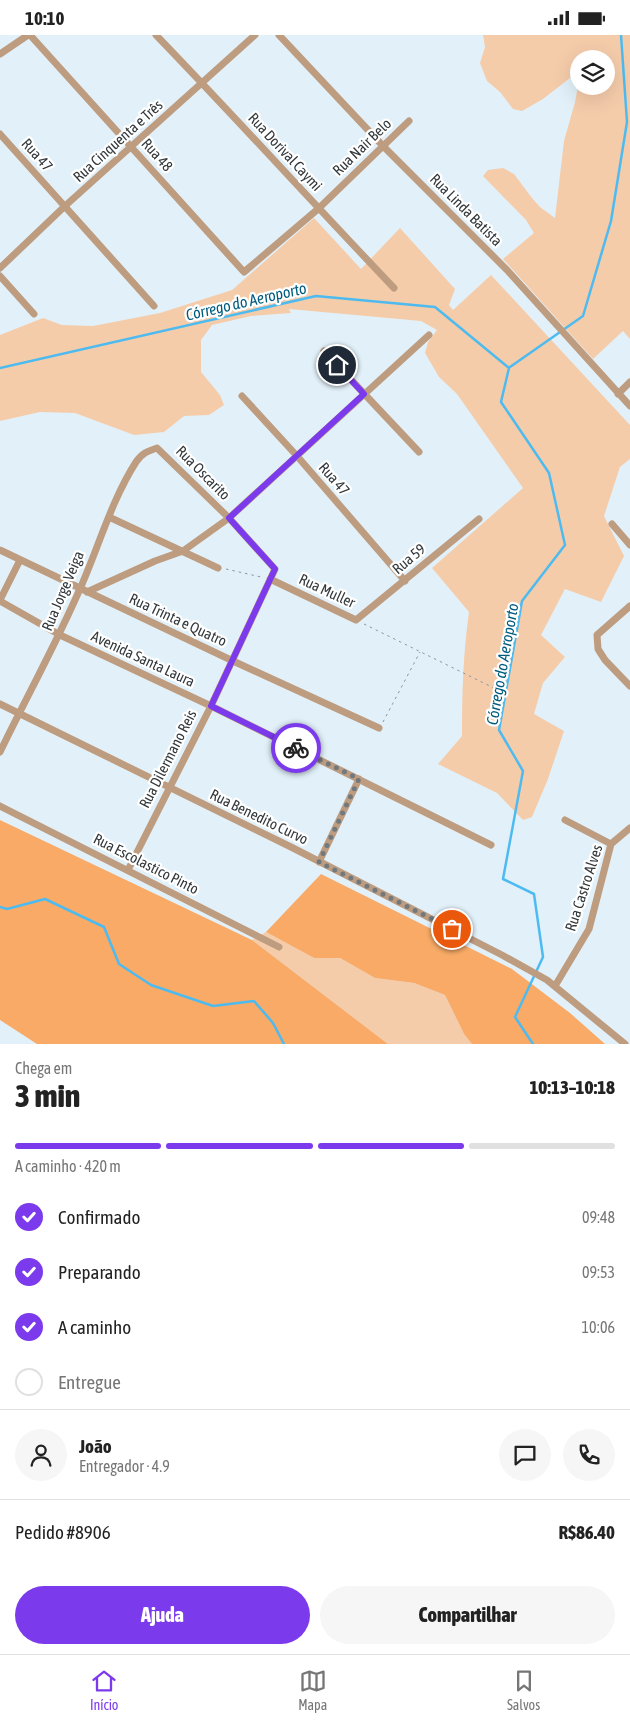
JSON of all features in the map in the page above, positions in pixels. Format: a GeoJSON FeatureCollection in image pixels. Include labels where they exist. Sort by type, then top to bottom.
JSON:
{"type":"FeatureCollection","features":[{"type":"Feature","properties":{"kind":"street"},"geometry":{"type":"LineString","coordinates":[[0,54],[28,35]]}},
{"type":"Feature","properties":{"kind":"street","name":"Rua 48"},"geometry":{"type":"LineString","coordinates":[[28,35],[244,273]]}},
{"type":"Feature","properties":{"kind":"street","name":"Rua Dorival Caymi"},"geometry":{"type":"LineString","coordinates":[[156,35],[394,288]]}},
{"type":"Feature","properties":{"kind":"street","name":"Rua Cinquenta e Três"},"geometry":{"type":"LineString","coordinates":[[0,268],[65,206],[132,148],[255,35]]}},
{"type":"Feature","properties":{"kind":"street","name":"Rua Linda Batista"},"geometry":{"type":"LineString","coordinates":[[279,35],[383,146],[507,270],[630,406]]}},
{"type":"Feature","properties":{"kind":"street","name":"Rua Nair Belo"},"geometry":{"type":"LineString","coordinates":[[244,273],[318,209],[409,121]]}},
{"type":"Feature","properties":{"kind":"street","name":"Rua 47"},"geometry":{"type":"LineString","coordinates":[[0,134],[154,306]]}},
{"type":"Feature","properties":{"kind":"street"},"geometry":{"type":"LineString","coordinates":[[0,276],[34,314]]}},
{"type":"Feature","properties":{"kind":"street"},"geometry":{"type":"LineString","coordinates":[[84,591],[183,551],[229,518],[429,335]]}},
{"type":"Feature","properties":{"kind":"street"},"geometry":{"type":"LineString","coordinates":[[324,351],[419,452]]}},
{"type":"Feature","properties":{"kind":"street"},"geometry":{"type":"LineString","coordinates":[[618,394],[630,382]]}},
{"type":"Feature","properties":{"kind":"street","name":"Rua 47"},"geometry":{"type":"LineString","coordinates":[[242,396],[297,456],[405,581]]}},
{"type":"Feature","properties":{"kind":"street","name":"Rua Jorge Veiga"},"geometry":{"type":"LineString","coordinates":[[0,752],[84,591],[109,517],[136,462],[142,453],[157,448]]}},
{"type":"Feature","properties":{"kind":"street","name":"Rua Oscarito"},"geometry":{"type":"LineString","coordinates":[[157,448],[229,518],[275,569],[270,579]]}},
{"type":"Feature","properties":{"kind":"street"},"geometry":{"type":"LineString","coordinates":[[109,517],[218,567]]}},
{"type":"Feature","properties":{"kind":"street","name":"Rua 59"},"geometry":{"type":"LineString","coordinates":[[356,620],[479,519]]}},
{"type":"Feature","properties":{"kind":"street"},"geometry":{"type":"LineString","coordinates":[[612,524],[630,545]]}},
{"type":"Feature","properties":{"kind":"street","name":"Rua Trinta e Quatro"},"geometry":{"type":"LineString","coordinates":[[0,550],[379,728]]}},
{"type":"Feature","properties":{"kind":"street"},"geometry":{"type":"LineString","coordinates":[[0,601],[20,560]]}},
{"type":"Feature","properties":{"kind":"street","name":"Rua Muller"},"geometry":{"type":"LineString","coordinates":[[270,579],[356,620]]}},
{"type":"Feature","properties":{"kind":"street","name":"Rua Dilermano Reis"},"geometry":{"type":"LineString","coordinates":[[128,870],[233,661],[270,579]]}},
{"type":"Feature","properties":{"kind":"street","name":"Avenida Santa Laura"},"geometry":{"type":"LineString","coordinates":[[0,601],[60,635],[211,706],[491,845]]}},
{"type":"Feature","properties":{"kind":"street"},"geometry":{"type":"LineString","coordinates":[[630,606],[597,635],[598,649],[605,660],[630,686]]}},
{"type":"Feature","properties":{"kind":"street","name":"Rua Benedito Curvo"},"geometry":{"type":"LineString","coordinates":[[0,704],[319,862],[525,967],[555,986],[625,1044]]}},
{"type":"Feature","properties":{"kind":"street"},"geometry":{"type":"LineString","coordinates":[[319,862],[359,779]]}},
{"type":"Feature","properties":{"kind":"street","name":"Rua Escolastico Pinto"},"geometry":{"type":"LineString","coordinates":[[0,806],[279,947]]}},
{"type":"Feature","properties":{"kind":"street"},"geometry":{"type":"LineString","coordinates":[[565,820],[611,844]]}},
{"type":"Feature","properties":{"kind":"street","name":"Rua Castro Alves"},"geometry":{"type":"LineString","coordinates":[[555,986],[589,929],[611,844],[630,828]]}},
{"type":"Feature","properties":{"kind":"path"},"geometry":{"type":"LineString","coordinates":[[218,567],[270,579]]}},
{"type":"Feature","properties":{"kind":"path","name":"Rua Muller"},"geometry":{"type":"LineString","coordinates":[[356,620],[500,691]]}},
{"type":"Feature","properties":{"kind":"path"},"geometry":{"type":"LineString","coordinates":[[379,728],[420,652]]}},
{"type":"Feature","properties":{"kind":"shaded area"},"geometry":{"type":"Polygon","coordinates":[[[483,35],[630,35],[630,339],[623,331],[593,359],[503,259],[534,233],[526,220],[483,176],[488,170],[503,168],[514,174],[540,207],[555,218],[564,141],[576,95],[615,95],[615,50],[570,50],[570,78],[543,99],[522,111],[513,109],[500,92],[487,81],[480,63],[485,47],[483,35]]]}},
{"type":"Feature","properties":{"kind":"shaded area"},"geometry":{"type":"Polygon","coordinates":[[[314,218],[361,269],[400,228],[455,289],[449,305],[453,310],[491,275],[630,425],[630,459],[620,467],[604,516],[624,556],[601,602],[565,589],[541,635],[565,657],[543,683],[534,714],[564,731],[548,779],[532,817],[523,820],[497,793],[438,764],[462,736],[463,674],[469,612],[432,568],[523,488],[457,394],[439,377],[425,353],[428,342],[437,330],[421,321],[289,309],[291,313],[251,316],[212,325],[201,340],[201,372],[220,395],[224,405],[209,415],[184,416],[164,432],[134,435],[75,413],[40,412],[0,421],[0,335],[43,318],[62,325],[93,326],[160,313],[232,290],[314,218]]]}},
{"type":"Feature","properties":{"kind":"shaded area"},"geometry":{"type":"Polygon","coordinates":[[[0,820],[252,940],[388,1044],[37,1044],[0,1020],[0,820]]]}},
{"type":"Feature","properties":{"kind":"shaded area"},"geometry":{"type":"Polygon","coordinates":[[[321,874],[512,969],[570,1013],[605,1044],[472,1044],[464,1034],[445,995],[414,983],[375,978],[340,958],[314,958],[266,932],[321,874]]]}},
{"type":"Feature","properties":{"kind":"shaded area"},"geometry":{"type":"Polygon","coordinates":[[[266,932],[314,958],[340,958],[375,978],[414,983],[445,995],[464,1034],[472,1044],[388,1044],[252,940],[266,932]]]}},
{"type":"Feature","properties":{"kind":"waterway"},"geometry":{"type":"LineString","coordinates":[[510,367],[583,316],[611,221],[627,122],[621,35]]}},
{"type":"Feature","properties":{"kind":"waterway","name":"Córrego do Aeroporto"},"geometry":{"type":"LineString","coordinates":[[0,368],[316,296],[435,307],[509,368],[501,402],[549,473],[565,545],[522,601],[499,730],[523,771],[503,879],[534,894],[543,957],[515,1017],[533,1044]]}},
{"type":"Feature","properties":{"kind":"waterway"},"geometry":{"type":"LineString","coordinates":[[0,907],[7,909],[45,899],[104,927],[119,964],[151,985],[213,1006],[254,1001],[273,1023],[284,1044]]}},
{"type":"Feature","properties":{"kind":"way so far"},"geometry":{"type":"LineString","coordinates":[[296,748],[359,779],[319,862],[452,929]]}},
{"type":"Feature","properties":{"kind":"route"},"geometry":{"type":"LineString","coordinates":[[296,748],[211,706],[275,569],[229,518],[364,394],[337,365]]}}]}
